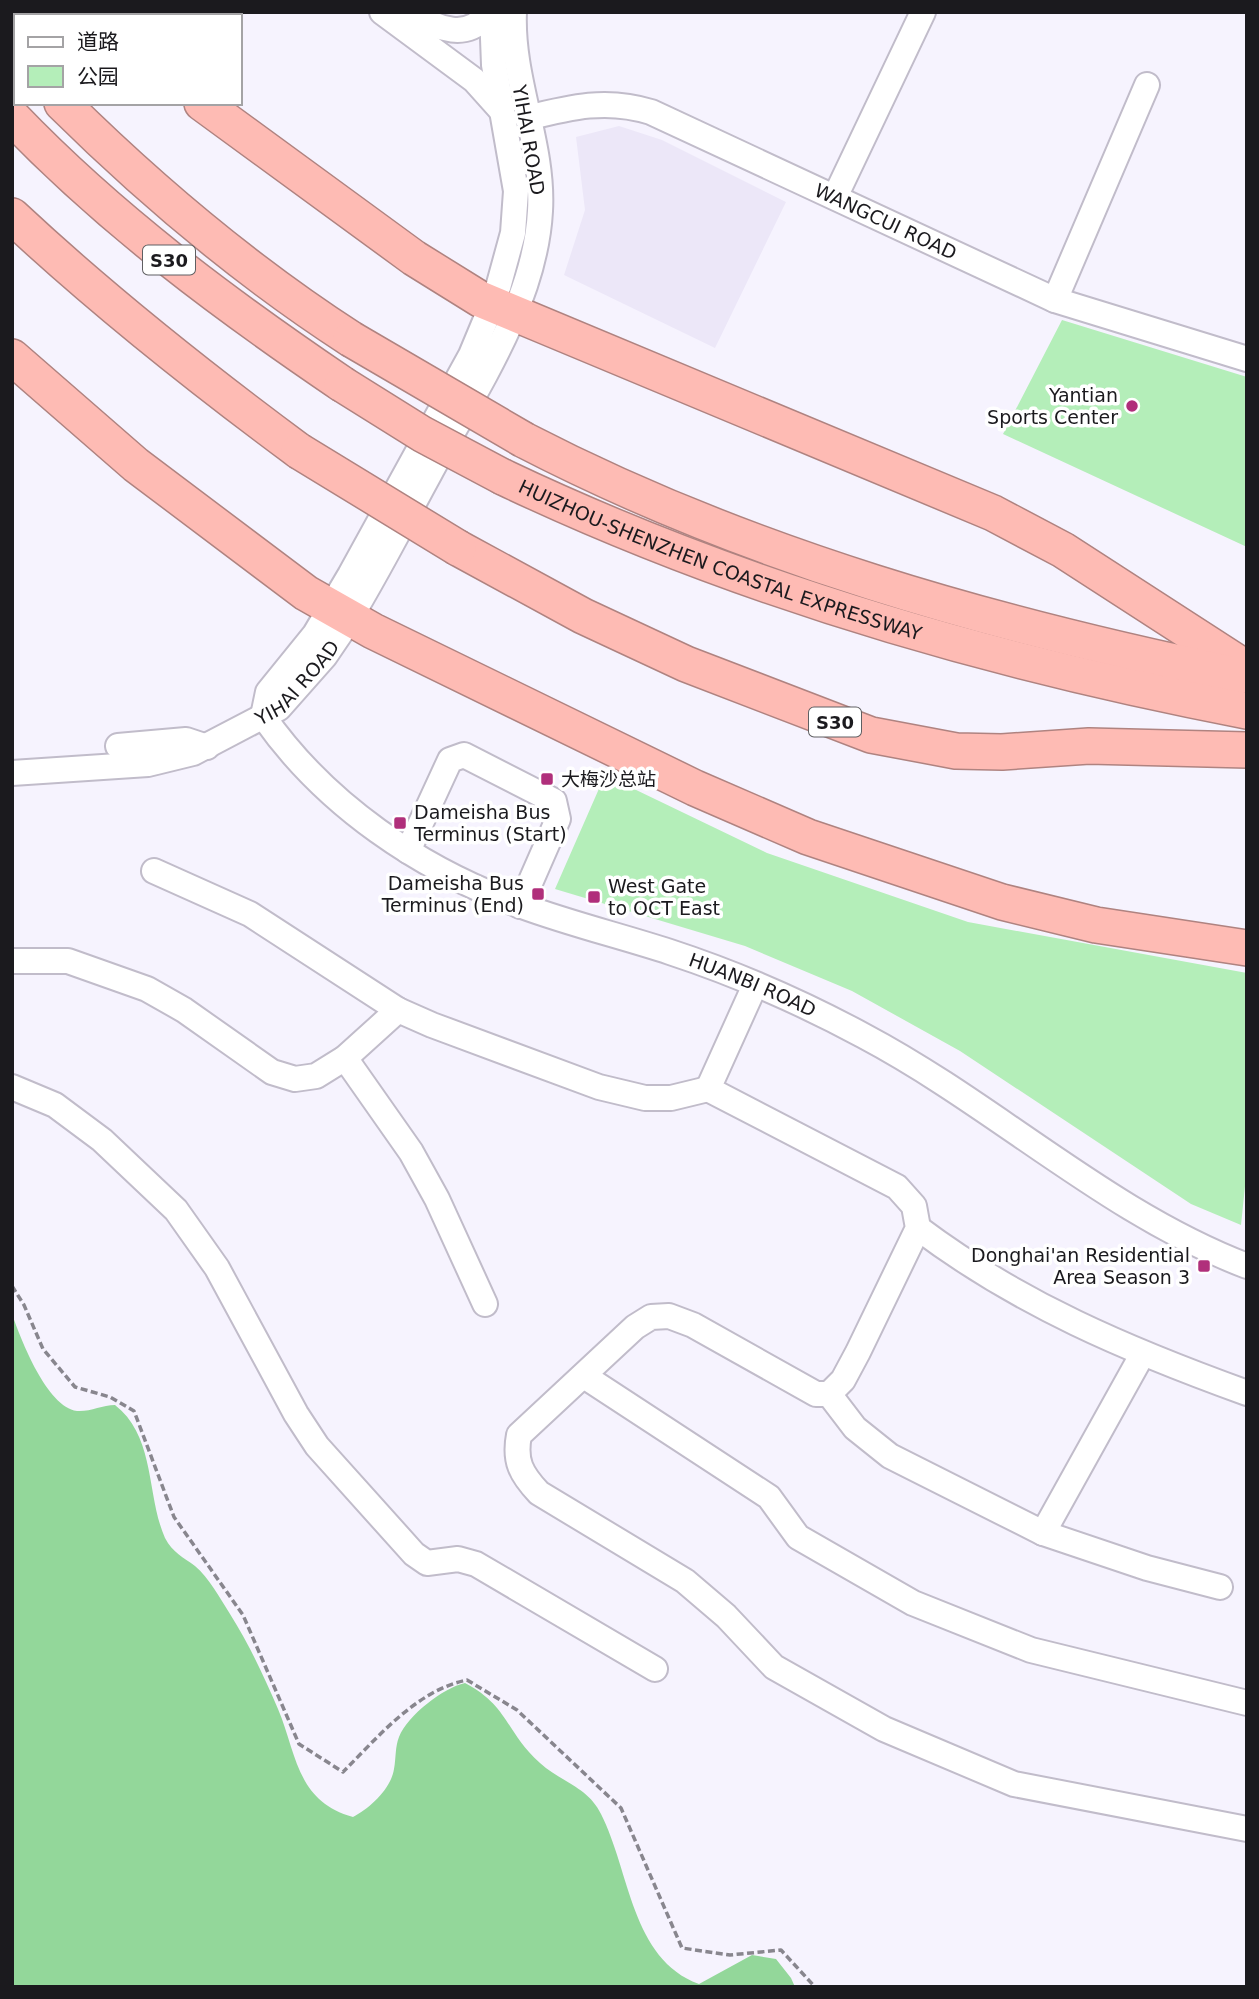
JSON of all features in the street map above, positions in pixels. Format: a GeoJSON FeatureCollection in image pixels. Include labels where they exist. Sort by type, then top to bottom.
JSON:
{"type":"FeatureCollection","features":[{"type":"Feature","properties":{"kind":"highway"},"geometry":{"type":"LineString","coordinates":[[64,105],[202,230],[273,285],[351,339],[524,440],[648,501],[748,541],[859,578],[1038,629],[1247,677]]}},
{"type":"Feature","properties":{"kind":"highway"},"geometry":{"type":"LineString","coordinates":[[205,105],[414,258],[503,310],[993,513],[1063,550],[1247,669]]}},
{"type":"Feature","properties":{"kind":"highway","name":"HUIZHOU-SHENZHEN COASTAL EXPRESSWAY"},"geometry":{"type":"LineString","coordinates":[[12,117],[132,230],[233,310],[422,434],[503,477],[612,528],[701,564],[813,601],[1103,680],[1247,711]]}},
{"type":"Feature","properties":{"kind":"highway","name":"S30"},"geometry":{"type":"LineString","coordinates":[[12,216],[85,284],[182,363],[299,451],[458,548],[583,616],[686,664],[871,735],[956,751],[1002,752],[1089,746],[1247,750]]}},
{"type":"Feature","properties":{"kind":"highway"},"geometry":{"type":"LineString","coordinates":[[12,357],[136,465],[262,562],[340,614],[695,788],[846,852],[1048,915],[1201,943],[1247,948]]}},
{"type":"Feature","properties":{"kind":"street"},"geometry":{"type":"LineString","coordinates":[[382,12],[484,89],[515,116]]}},
{"type":"Feature","properties":{"kind":"street"},"geometry":{"type":"LineString","coordinates":[[413,12],[433,26],[459,30],[478,24],[490,12]]}},
{"type":"Feature","properties":{"kind":"street","name":"YIHAI ROAD"},"geometry":{"type":"LineString","coordinates":[[262,716],[268,692],[340,614],[495,354],[503,310],[531,261],[540,210],[538,176],[491,46],[490,12]]}},
{"type":"Feature","properties":{"kind":"street","name":"YIHAI ROAD"},"geometry":{"type":"LineString","coordinates":[[514,12],[515,116]]}},
{"type":"Feature","properties":{"kind":"street"},"geometry":{"type":"LineString","coordinates":[[835,197],[923,12]]}},
{"type":"Feature","properties":{"kind":"street"},"geometry":{"type":"LineString","coordinates":[[1055,300],[1147,85]]}},
{"type":"Feature","properties":{"kind":"street","name":"WANGCUI ROAD"},"geometry":{"type":"LineString","coordinates":[[515,116],[593,103],[635,107],[1055,300],[1247,359]]}},
{"type":"Feature","properties":{"kind":"street"},"geometry":{"type":"LineString","coordinates":[[12,773],[148,764],[178,758],[207,747],[262,716]]}},
{"type":"Feature","properties":{"kind":"street","name":"HUANBI ROAD"},"geometry":{"type":"LineString","coordinates":[[262,716],[276,736],[328,791],[408,851],[454,877],[520,906],[673,953],[814,1011],[910,1062],[995,1115],[1133,1210],[1202,1247],[1247,1266]]}},
{"type":"Feature","properties":{"kind":"street"},"geometry":{"type":"LineString","coordinates":[[118,746],[186,740],[207,747]]}},
{"type":"Feature","properties":{"kind":"street"},"geometry":{"type":"LineString","coordinates":[[408,851],[450,760],[464,755],[554,801],[557,807],[558,819],[520,906]]}},
{"type":"Feature","properties":{"kind":"street"},"geometry":{"type":"LineString","coordinates":[[154,871],[192,885],[250,914],[398,1010],[599,1087],[645,1098],[671,1098],[708,1089],[897,1187],[914,1206],[918,1228],[843,1380],[829,1394],[816,1394],[693,1325],[669,1316],[651,1317],[635,1327],[519,1435],[515,1455],[522,1476],[539,1493],[685,1581],[726,1615],[774,1667],[884,1729],[1014,1784],[1247,1829]]}},
{"type":"Feature","properties":{"kind":"street"},"geometry":{"type":"LineString","coordinates":[[12,961],[68,961],[147,989],[184,1010],[272,1072],[295,1079],[316,1076],[345,1058],[398,1010]]}},
{"type":"Feature","properties":{"kind":"street"},"geometry":{"type":"LineString","coordinates":[[708,1089],[755,985]]}},
{"type":"Feature","properties":{"kind":"street"},"geometry":{"type":"LineString","coordinates":[[345,1058],[411,1152],[438,1199],[485,1304]]}},
{"type":"Feature","properties":{"kind":"street"},"geometry":{"type":"LineString","coordinates":[[12,1087],[55,1105],[102,1140],[176,1210],[217,1268],[296,1414],[317,1446],[414,1554],[427,1563],[458,1559],[476,1564],[655,1669]]}},
{"type":"Feature","properties":{"kind":"street"},"geometry":{"type":"LineString","coordinates":[[918,1228],[965,1264],[1021,1297],[1142,1355],[1247,1393]]}},
{"type":"Feature","properties":{"kind":"street"},"geometry":{"type":"LineString","coordinates":[[1043,1533],[1142,1355]]}},
{"type":"Feature","properties":{"kind":"street"},"geometry":{"type":"LineString","coordinates":[[584,1376],[769,1497],[798,1537],[913,1603],[1031,1650],[1247,1703]]}},
{"type":"Feature","properties":{"kind":"street"},"geometry":{"type":"LineString","coordinates":[[829,1394],[855,1428],[890,1456],[1043,1533],[1147,1568],[1220,1587]]}},
{"type":"Feature","properties":{"kind":"path"},"geometry":{"type":"LineString","coordinates":[[12,1286],[24,1305],[43,1349],[75,1387],[110,1397],[134,1411],[174,1517],[243,1615],[299,1744],[343,1772],[398,1718],[445,1685],[467,1680],[517,1710],[621,1808],[682,1948],[730,1955],[781,1950],[815,1987]]}},
{"type":"Feature","properties":{"kind":"shaded area"},"geometry":{"type":"Polygon","coordinates":[[[619,126],[662,140],[786,202],[715,348],[564,275],[585,210],[576,137],[619,126]]]}},
{"type":"Feature","properties":{"kind":"green space","name":"Yantian Sports Center"},"geometry":{"type":"Polygon","coordinates":[[[1062,320],[1247,377],[1247,547],[1003,434],[1062,320]]]}},
{"type":"Feature","properties":{"kind":"green space"},"geometry":{"type":"Polygon","coordinates":[[[605,775],[767,853],[968,922],[1247,973],[1247,1167],[1241,1225],[1191,1204],[960,1051],[852,991],[745,946],[555,889],[605,775]]]}},
{"type":"Feature","properties":{"kind":"green space"},"geometry":{"type":"Polygon","coordinates":[[[12,1314],[37,1371],[55,1398],[66,1407],[77,1411],[115,1405],[128,1418],[144,1450],[165,1538],[175,1551],[205,1576],[237,1625],[273,1697],[301,1774],[320,1800],[334,1810],[353,1817],[366,1809],[389,1784],[398,1741],[410,1720],[437,1696],[465,1683],[490,1701],[540,1763],[582,1791],[596,1805],[611,1837],[635,1911],[646,1934],[659,1955],[676,1972],[699,1984],[752,1955],[776,1959],[795,1987],[12,1987],[12,1314]]]}},
{"type":"Feature","properties":{"kind":"place","name":"Yantian Sports Center"},"geometry":{"type":"Point","coordinates":[1132,406]}},
{"type":"Feature","properties":{"kind":"place","name":"大梅沙总站"},"geometry":{"type":"Point","coordinates":[547,779]}},
{"type":"Feature","properties":{"kind":"place","name":"Dameisha Bus Terminus (Start)"},"geometry":{"type":"Point","coordinates":[400,823]}},
{"type":"Feature","properties":{"kind":"place","name":"Dameisha Bus Terminus (End)"},"geometry":{"type":"Point","coordinates":[538,894]}},
{"type":"Feature","properties":{"kind":"place","name":"West Gate to OCT East"},"geometry":{"type":"Point","coordinates":[594,897]}},
{"type":"Feature","properties":{"kind":"place","name":"Donghai'an Residential Area Season 3"},"geometry":{"type":"Point","coordinates":[1204,1266]}}]}
